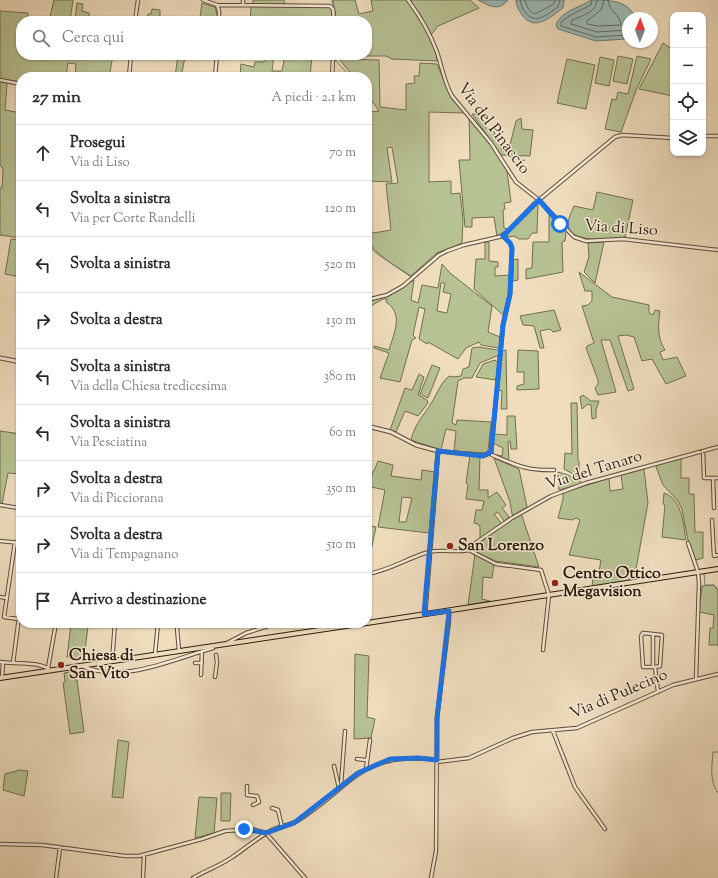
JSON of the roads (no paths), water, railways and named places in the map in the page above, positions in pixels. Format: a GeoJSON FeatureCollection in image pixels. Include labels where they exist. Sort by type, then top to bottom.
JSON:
{"type":"FeatureCollection","features":[{"type":"Feature","properties":{"kind":"main road"},"geometry":{"type":"LineString","coordinates":[[372,622],[718,569]]}},
{"type":"Feature","properties":{"kind":"main road"},"geometry":{"type":"LineString","coordinates":[[1,678],[50,669],[112,662],[333,628]]}},
{"type":"Feature","properties":{"kind":"street"},"geometry":{"type":"LineString","coordinates":[[136,16],[138,0]]}},
{"type":"Feature","properties":{"kind":"street"},"geometry":{"type":"LineString","coordinates":[[203,0],[217,6],[330,6],[333,9],[334,16]]}},
{"type":"Feature","properties":{"kind":"street"},"geometry":{"type":"LineString","coordinates":[[243,0],[243,5]]}},
{"type":"Feature","properties":{"kind":"street","name":"Via del Pinaccio"},"geometry":{"type":"LineString","coordinates":[[408,0],[426,28],[437,52],[447,87],[452,96],[491,143],[516,182],[539,200]]}},
{"type":"Feature","properties":{"kind":"street"},"geometry":{"type":"LineString","coordinates":[[217,6],[219,16]]}},
{"type":"Feature","properties":{"kind":"street"},"geometry":{"type":"LineString","coordinates":[[129,72],[131,60]]}},
{"type":"Feature","properties":{"kind":"street"},"geometry":{"type":"LineString","coordinates":[[215,72],[217,60]]}},
{"type":"Feature","properties":{"kind":"street"},"geometry":{"type":"LineString","coordinates":[[332,72],[333,60]]}},
{"type":"Feature","properties":{"kind":"street"},"geometry":{"type":"LineString","coordinates":[[0,80],[16,83]]}},
{"type":"Feature","properties":{"kind":"street"},"geometry":{"type":"LineString","coordinates":[[372,299],[388,295],[404,286],[439,255],[447,251],[464,245],[503,236],[539,200],[615,137],[622,135],[670,138]]}},
{"type":"Feature","properties":{"kind":"street"},"geometry":{"type":"LineString","coordinates":[[706,136],[718,136]]}},
{"type":"Feature","properties":{"kind":"street","name":"Via di Liso"},"geometry":{"type":"LineString","coordinates":[[539,200],[569,234],[579,240],[623,239],[718,250]]}},
{"type":"Feature","properties":{"kind":"street"},"geometry":{"type":"LineString","coordinates":[[503,236],[510,243],[512,248],[511,280],[510,294],[503,325],[491,452],[492,455],[520,468],[537,471],[554,470]]}},
{"type":"Feature","properties":{"kind":"street"},"geometry":{"type":"LineString","coordinates":[[0,358],[16,361]]}},
{"type":"Feature","properties":{"kind":"street"},"geometry":{"type":"LineString","coordinates":[[372,427],[392,432],[416,445],[438,451],[483,456],[491,452]]}},
{"type":"Feature","properties":{"kind":"street","name":"Via del Tanaro"},"geometry":{"type":"LineString","coordinates":[[469,550],[471,546],[512,518],[551,496],[586,483],[718,447]]}},
{"type":"Feature","properties":{"kind":"street"},"geometry":{"type":"LineString","coordinates":[[424,614],[438,451]]}},
{"type":"Feature","properties":{"kind":"street"},"geometry":{"type":"LineString","coordinates":[[703,451],[704,478],[718,478]]}},
{"type":"Feature","properties":{"kind":"street"},"geometry":{"type":"LineString","coordinates":[[713,478],[714,508]]}},
{"type":"Feature","properties":{"kind":"street"},"geometry":{"type":"LineString","coordinates":[[0,506],[16,508]]}},
{"type":"Feature","properties":{"kind":"street"},"geometry":{"type":"LineString","coordinates":[[712,520],[714,556],[718,555]]}},
{"type":"Feature","properties":{"kind":"street"},"geometry":{"type":"LineString","coordinates":[[0,541],[15,542],[4,617],[16,619]]}},
{"type":"Feature","properties":{"kind":"street"},"geometry":{"type":"LineString","coordinates":[[688,543],[698,572],[696,678]]}},
{"type":"Feature","properties":{"kind":"street"},"geometry":{"type":"LineString","coordinates":[[372,573],[385,570],[430,552],[457,552],[469,550],[496,564],[541,570],[549,595],[543,650]]}},
{"type":"Feature","properties":{"kind":"street"},"geometry":{"type":"LineString","coordinates":[[0,597],[7,598]]}},
{"type":"Feature","properties":{"kind":"street"},"geometry":{"type":"LineString","coordinates":[[431,878],[436,852],[437,718],[449,611]]}},
{"type":"Feature","properties":{"kind":"street"},"geometry":{"type":"LineString","coordinates":[[13,663],[17,628]]}},
{"type":"Feature","properties":{"kind":"street"},"geometry":{"type":"LineString","coordinates":[[1,678],[1,662],[50,669],[55,628]]}},
{"type":"Feature","properties":{"kind":"street"},"geometry":{"type":"LineString","coordinates":[[112,662],[115,628]]}},
{"type":"Feature","properties":{"kind":"street"},"geometry":{"type":"LineString","coordinates":[[155,655],[158,628]]}},
{"type":"Feature","properties":{"kind":"street"},"geometry":{"type":"LineString","coordinates":[[177,628],[179,651]]}},
{"type":"Feature","properties":{"kind":"street"},"geometry":{"type":"LineString","coordinates":[[81,666],[88,669],[113,672],[138,670],[224,644],[263,628]]}},
{"type":"Feature","properties":{"kind":"street"},"geometry":{"type":"LineString","coordinates":[[253,640],[254,631]]}},
{"type":"Feature","properties":{"kind":"street"},"geometry":{"type":"LineString","coordinates":[[643,633],[662,635],[660,666],[654,667],[643,666],[640,636],[643,633]]}},
{"type":"Feature","properties":{"kind":"street"},"geometry":{"type":"LineString","coordinates":[[653,634],[654,667],[658,692]]}},
{"type":"Feature","properties":{"kind":"street"},"geometry":{"type":"LineString","coordinates":[[202,651],[202,675]]}},
{"type":"Feature","properties":{"kind":"street"},"geometry":{"type":"LineString","coordinates":[[215,677],[216,655]]}},
{"type":"Feature","properties":{"kind":"street"},"geometry":{"type":"LineString","coordinates":[[195,663],[202,663]]}},
{"type":"Feature","properties":{"kind":"street","name":"Via di Pulecino"},"geometry":{"type":"LineString","coordinates":[[193,878],[230,859],[266,833],[300,820],[366,768],[394,759],[418,758],[437,761],[469,758],[522,735],[584,725],[673,685],[696,678],[718,674]]}},
{"type":"Feature","properties":{"kind":"street"},"geometry":{"type":"LineString","coordinates":[[340,787],[345,731]]}},
{"type":"Feature","properties":{"kind":"street"},"geometry":{"type":"LineString","coordinates":[[552,731],[572,781],[605,830]]}},
{"type":"Feature","properties":{"kind":"street"},"geometry":{"type":"LineString","coordinates":[[366,768],[370,740]]}},
{"type":"Feature","properties":{"kind":"street"},"geometry":{"type":"LineString","coordinates":[[357,759],[366,760]]}},
{"type":"Feature","properties":{"kind":"street"},"geometry":{"type":"LineString","coordinates":[[334,766],[340,787]]}},
{"type":"Feature","properties":{"kind":"street"},"geometry":{"type":"LineString","coordinates":[[247,786],[247,795],[257,796],[259,798],[259,802],[253,805]]}},
{"type":"Feature","properties":{"kind":"street"},"geometry":{"type":"LineString","coordinates":[[272,808],[278,810],[282,827]]}},
{"type":"Feature","properties":{"kind":"street"},"geometry":{"type":"LineString","coordinates":[[0,844],[12,843],[125,856],[144,856],[230,830],[252,829],[266,833],[305,878]]}},
{"type":"Feature","properties":{"kind":"street"},"geometry":{"type":"LineString","coordinates":[[56,878],[60,848]]}},
{"type":"Feature","properties":{"kind":"street"},"geometry":{"type":"LineString","coordinates":[[143,878],[144,856]]}},
{"type":"Feature","properties":{"kind":"water"},"geometry":{"type":"Polygon","coordinates":[[[478,0],[508,0],[501,6],[494,7],[478,0]]]}},
{"type":"Feature","properties":{"kind":"water"},"geometry":{"type":"Polygon","coordinates":[[[516,0],[564,0],[563,8],[542,22],[537,23],[527,20],[522,15],[517,6],[516,0]]]}},
{"type":"Feature","properties":{"kind":"water"},"geometry":{"type":"Polygon","coordinates":[[[591,0],[618,2],[623,4],[632,12],[622,12],[622,39],[596,41],[558,29],[556,25],[562,16],[591,0]]]}},
{"type":"Feature","properties":{"kind":"waterway"},"geometry":{"type":"LineString","coordinates":[[332,0],[334,9]]}},
{"type":"Feature","properties":{"kind":"waterway"},"geometry":{"type":"LineString","coordinates":[[335,60],[346,72]]}},
{"type":"Feature","properties":{"kind":"waterway"},"geometry":{"type":"LineString","coordinates":[[372,249],[376,253],[411,277]]}},
{"type":"Feature","properties":{"kind":"waterway"},"geometry":{"type":"LineString","coordinates":[[704,573],[705,585],[714,585],[718,589]]}},
{"type":"Feature","properties":{"kind":"waterway"},"geometry":{"type":"LineString","coordinates":[[718,752],[713,752],[712,773],[713,784],[718,793]]}},
{"type":"Feature","properties":{"kind":"place","name":"San Lorenzo"},"geometry":{"type":"Point","coordinates":[450,546]}},
{"type":"Feature","properties":{"kind":"place","name":"Centro Ottico Megavision"},"geometry":{"type":"Point","coordinates":[555,583]}},
{"type":"Feature","properties":{"kind":"place","name":"Chiesa di San Vito"},"geometry":{"type":"Point","coordinates":[61,665]}}]}
